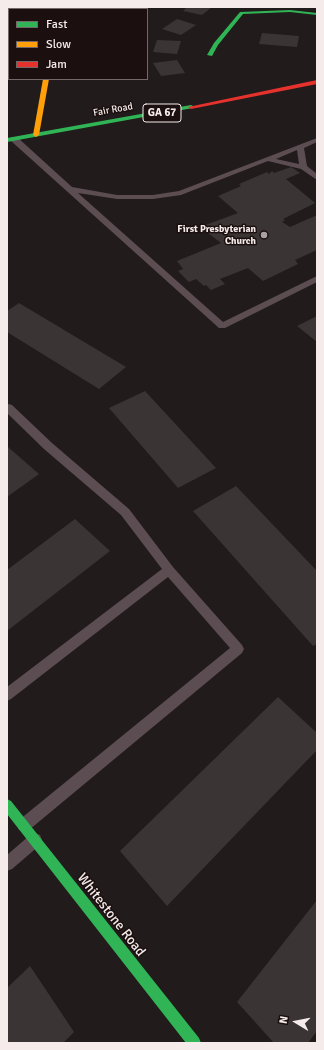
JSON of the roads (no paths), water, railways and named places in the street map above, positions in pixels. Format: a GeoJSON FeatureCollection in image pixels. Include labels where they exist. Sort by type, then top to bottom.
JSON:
{"type":"FeatureCollection","features":[{"type":"Feature","properties":{"kind":"street"},"geometry":{"type":"LineString","coordinates":[[210,56],[216,44],[242,13],[290,11],[317,14]]}},
{"type":"Feature","properties":{"kind":"street"},"geometry":{"type":"LineString","coordinates":[[36,135],[46,80]]}},
{"type":"Feature","properties":{"kind":"street","name":"Fair Road"},"geometry":{"type":"LineString","coordinates":[[11,140],[188,108],[317,82]]}},
{"type":"Feature","properties":{"kind":"street","name":"Whitestone Road"},"geometry":{"type":"LineString","coordinates":[[7,805],[194,1043]]}},
{"type":"Feature","properties":{"kind":"lane"},"geometry":{"type":"LineString","coordinates":[[11,140],[69,189],[222,326],[317,279]]}},
{"type":"Feature","properties":{"kind":"lane"},"geometry":{"type":"LineString","coordinates":[[69,189],[117,198],[154,197],[181,193],[317,140]]}},
{"type":"Feature","properties":{"kind":"lane"},"geometry":{"type":"LineString","coordinates":[[300,147],[303,167]]}},
{"type":"Feature","properties":{"kind":"lane"},"geometry":{"type":"LineString","coordinates":[[267,159],[303,167],[317,178]]}},
{"type":"Feature","properties":{"kind":"lane"},"geometry":{"type":"LineString","coordinates":[[8,407],[48,446],[125,512],[169,570],[238,649],[23,826]]}},
{"type":"Feature","properties":{"kind":"lane"},"geometry":{"type":"LineString","coordinates":[[7,695],[169,570]]}},
{"type":"Feature","properties":{"kind":"lane"},"geometry":{"type":"LineString","coordinates":[[7,864],[35,840]]}},
{"type":"Feature","properties":{"kind":"place","name":"First Presbyterian Church"},"geometry":{"type":"Point","coordinates":[264,235]}}]}
